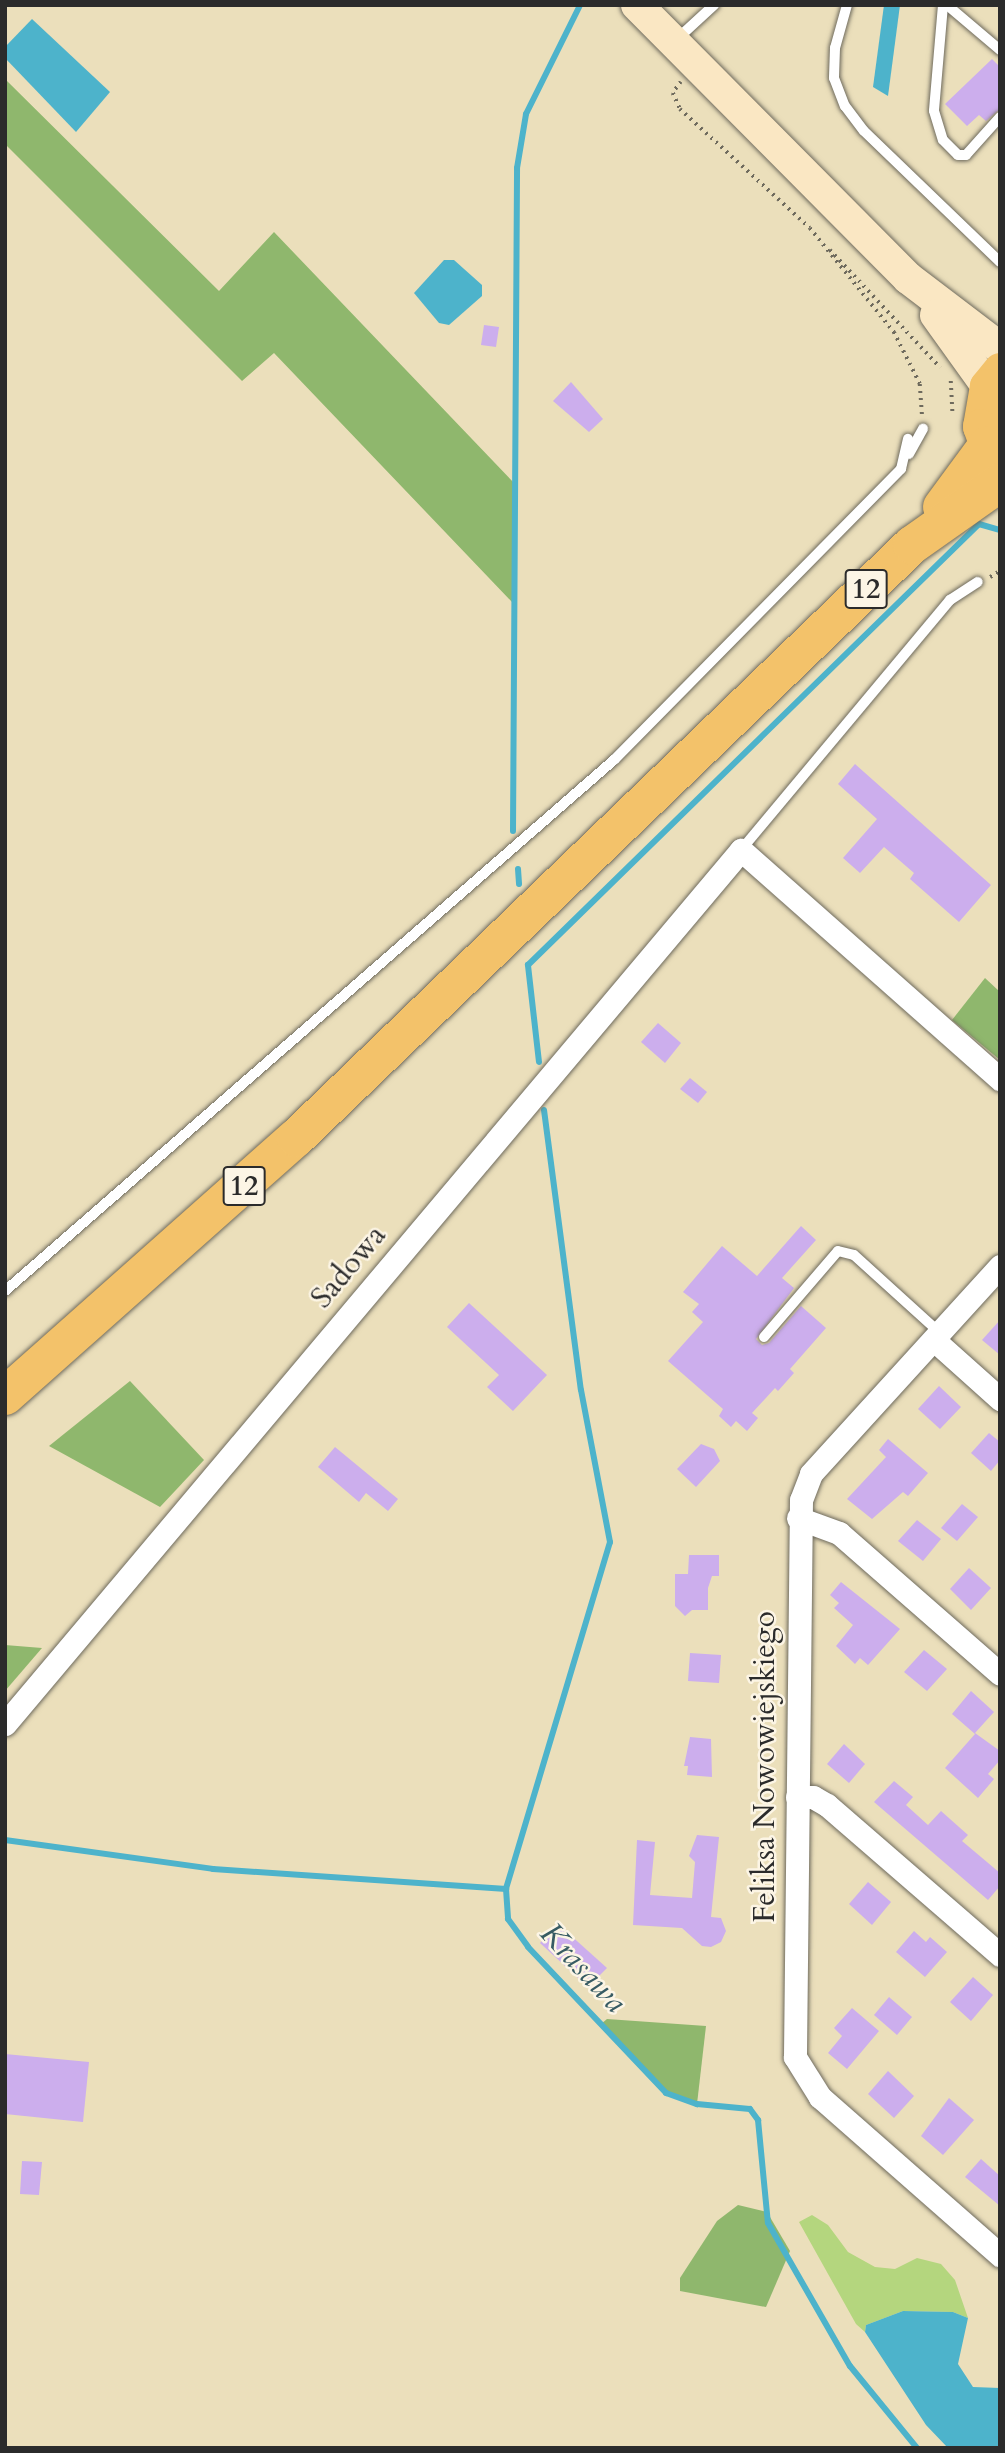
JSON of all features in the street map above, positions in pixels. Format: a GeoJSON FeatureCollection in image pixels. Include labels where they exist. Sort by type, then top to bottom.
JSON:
{"type":"FeatureCollection","features":[{"type":"Feature","properties":{"kind":"highway","name":"12"},"geometry":{"type":"LineString","coordinates":[[5,1396],[296,1138],[912,545],[993,455]]}},
{"type":"Feature","properties":{"kind":"highway","name":"12"},"geometry":{"type":"LineString","coordinates":[[912,545],[1000,483]]}},
{"type":"Feature","properties":{"kind":"main road"},"geometry":{"type":"LineString","coordinates":[[637,5],[908,278],[994,378]]}},
{"type":"Feature","properties":{"kind":"main road"},"geometry":{"type":"LineString","coordinates":[[908,278],[1000,348]]}},
{"type":"Feature","properties":{"kind":"main road","name":"12"},"geometry":{"type":"LineString","coordinates":[[993,455],[981,416],[994,378]]}},
{"type":"Feature","properties":{"kind":"street"},"geometry":{"type":"LineString","coordinates":[[741,850],[1000,1079]]}},
{"type":"Feature","properties":{"kind":"street","name":"Sadowa"},"geometry":{"type":"LineString","coordinates":[[5,1724],[741,850]]}},
{"type":"Feature","properties":{"kind":"street","name":"Feliksa Nowowiejskiego"},"geometry":{"type":"LineString","coordinates":[[1000,1266],[811,1474],[798,1518],[795,2057],[805,2079],[820,2097],[1000,2255]]}},
{"type":"Feature","properties":{"kind":"street"},"geometry":{"type":"LineString","coordinates":[[937,1336],[1000,1399]]}},
{"type":"Feature","properties":{"kind":"street"},"geometry":{"type":"LineString","coordinates":[[798,1518],[839,1533],[1000,1674]]}},
{"type":"Feature","properties":{"kind":"street"},"geometry":{"type":"LineString","coordinates":[[797,1797],[813,1797],[827,1805],[1000,1955]]}},
{"type":"Feature","properties":{"kind":"lane"},"geometry":{"type":"LineString","coordinates":[[684,53],[714,5]]}},
{"type":"Feature","properties":{"kind":"lane"},"geometry":{"type":"LineString","coordinates":[[847,5],[835,48],[834,78],[845,106],[864,131],[1000,262]]}},
{"type":"Feature","properties":{"kind":"lane"},"geometry":{"type":"LineString","coordinates":[[945,5],[1000,50]]}},
{"type":"Feature","properties":{"kind":"lane"},"geometry":{"type":"LineString","coordinates":[[945,5],[934,111],[943,140],[958,155],[966,155],[1000,117]]}},
{"type":"Feature","properties":{"kind":"lane"},"geometry":{"type":"LineString","coordinates":[[5,1291],[614,760],[901,469],[923,429]]}},
{"type":"Feature","properties":{"kind":"lane"},"geometry":{"type":"LineString","coordinates":[[901,469],[908,439]]}},
{"type":"Feature","properties":{"kind":"lane"},"geometry":{"type":"LineString","coordinates":[[741,850],[950,600],[978,582]]}},
{"type":"Feature","properties":{"kind":"lane"},"geometry":{"type":"LineString","coordinates":[[764,1337],[838,1251],[854,1255],[937,1336]]}},
{"type":"Feature","properties":{"kind":"path"},"geometry":{"type":"LineString","coordinates":[[684,53],[673,93],[680,109],[810,228],[946,374],[953,387],[953,425]]}},
{"type":"Feature","properties":{"kind":"path"},"geometry":{"type":"LineString","coordinates":[[810,228],[894,332],[920,384],[923,429]]}},
{"type":"Feature","properties":{"kind":"green space"},"geometry":{"type":"Polygon","coordinates":[[[5,79],[219,291],[274,232],[513,482],[512,602],[274,353],[242,381],[5,144],[5,79]]]}},
{"type":"Feature","properties":{"kind":"green space"},"geometry":{"type":"Polygon","coordinates":[[[985,978],[1000,992],[1000,1060],[952,1020],[985,978]]]}},
{"type":"Feature","properties":{"kind":"green space"},"geometry":{"type":"Polygon","coordinates":[[[130,1381],[204,1460],[160,1507],[49,1446],[130,1381]]]}},
{"type":"Feature","properties":{"kind":"green space"},"geometry":{"type":"Polygon","coordinates":[[[5,1645],[42,1648],[5,1691],[5,1645]]]}},
{"type":"Feature","properties":{"kind":"green space"},"geometry":{"type":"Polygon","coordinates":[[[607,2019],[706,2026],[697,2104],[666,2093],[601,2024],[607,2019]]]}},
{"type":"Feature","properties":{"kind":"green space"},"geometry":{"type":"Polygon","coordinates":[[[738,2205],[767,2212],[790,2251],[766,2307],[680,2291],[680,2278],[717,2221],[738,2205]]]}},
{"type":"Feature","properties":{"kind":"green space"},"geometry":{"type":"Polygon","coordinates":[[[812,2215],[828,2225],[848,2252],[875,2267],[895,2269],[917,2258],[941,2264],[955,2280],[968,2318],[953,2312],[903,2311],[866,2325],[865,2332],[856,2324],[799,2222],[812,2215]]]}},
{"type":"Feature","properties":{"kind":"water"},"geometry":{"type":"Polygon","coordinates":[[[884,5],[900,5],[888,96],[873,87],[884,5]]]}},
{"type":"Feature","properties":{"kind":"water"},"geometry":{"type":"Polygon","coordinates":[[[32,19],[110,92],[76,132],[5,58],[5,47],[32,19]]]}},
{"type":"Feature","properties":{"kind":"water"},"geometry":{"type":"Polygon","coordinates":[[[444,260],[454,260],[482,285],[482,296],[449,325],[439,323],[414,293],[444,260]]]}},
{"type":"Feature","properties":{"kind":"water"},"geometry":{"type":"Polygon","coordinates":[[[903,2311],[953,2312],[968,2318],[958,2364],[973,2387],[1000,2388],[1000,2448],[948,2448],[926,2425],[865,2332],[866,2325],[903,2311]]]}},
{"type":"Feature","properties":{"kind":"building"},"geometry":{"type":"Polygon","coordinates":[[[992,59],[1000,67],[1000,109],[986,121],[979,115],[967,126],[945,104],[992,59]]]}},
{"type":"Feature","properties":{"kind":"building"},"geometry":{"type":"Polygon","coordinates":[[[484,325],[499,327],[496,347],[481,345],[484,325]]]}},
{"type":"Feature","properties":{"kind":"building"},"geometry":{"type":"Polygon","coordinates":[[[571,382],[603,419],[589,432],[553,401],[571,382]]]}},
{"type":"Feature","properties":{"kind":"building"},"geometry":{"type":"Polygon","coordinates":[[[855,764],[991,885],[959,922],[910,879],[914,873],[884,847],[860,873],[843,858],[877,819],[838,784],[855,764]]]}},
{"type":"Feature","properties":{"kind":"building"},"geometry":{"type":"Polygon","coordinates":[[[658,1023],[681,1043],[665,1063],[641,1042],[658,1023]]]}},
{"type":"Feature","properties":{"kind":"building"},"geometry":{"type":"Polygon","coordinates":[[[690,1078],[707,1092],[698,1103],[680,1089],[690,1078]]]}},
{"type":"Feature","properties":{"kind":"building"},"geometry":{"type":"Polygon","coordinates":[[[801,1226],[816,1240],[782,1278],[794,1288],[756,1339],[762,1345],[769,1343],[801,1306],[826,1328],[790,1369],[794,1373],[778,1391],[775,1388],[752,1413],[758,1418],[747,1431],[736,1421],[731,1427],[719,1416],[723,1409],[668,1361],[703,1322],[692,1312],[699,1304],[683,1292],[722,1246],[757,1276],[801,1226]]]}},
{"type":"Feature","properties":{"kind":"building"},"geometry":{"type":"Polygon","coordinates":[[[469,1303],[547,1375],[513,1411],[487,1387],[499,1375],[447,1327],[469,1303]]]}},
{"type":"Feature","properties":{"kind":"building"},"geometry":{"type":"Polygon","coordinates":[[[1000,1320],[1000,1355],[982,1340],[1000,1320]]]}},
{"type":"Feature","properties":{"kind":"building"},"geometry":{"type":"Polygon","coordinates":[[[939,1386],[961,1407],[940,1429],[918,1409],[939,1386]]]}},
{"type":"Feature","properties":{"kind":"building"},"geometry":{"type":"Polygon","coordinates":[[[989,1433],[1000,1442],[1000,1460],[991,1471],[971,1453],[989,1433]]]}},
{"type":"Feature","properties":{"kind":"building"},"geometry":{"type":"Polygon","coordinates":[[[888,1439],[928,1473],[908,1496],[903,1492],[872,1519],[847,1499],[886,1457],[879,1450],[888,1439]]]}},
{"type":"Feature","properties":{"kind":"building"},"geometry":{"type":"Polygon","coordinates":[[[701,1444],[714,1449],[720,1461],[696,1487],[677,1469],[701,1444]]]}},
{"type":"Feature","properties":{"kind":"building"},"geometry":{"type":"Polygon","coordinates":[[[335,1447],[398,1499],[388,1511],[366,1493],[359,1502],[318,1467],[335,1447]]]}},
{"type":"Feature","properties":{"kind":"building"},"geometry":{"type":"Polygon","coordinates":[[[962,1504],[978,1517],[957,1541],[941,1528],[962,1504]]]}},
{"type":"Feature","properties":{"kind":"building"},"geometry":{"type":"Polygon","coordinates":[[[917,1520],[941,1539],[923,1561],[898,1541],[917,1520]]]}},
{"type":"Feature","properties":{"kind":"building"},"geometry":{"type":"Polygon","coordinates":[[[689,1555],[719,1555],[719,1576],[712,1576],[708,1588],[708,1610],[692,1610],[685,1616],[675,1606],[675,1574],[688,1574],[689,1555]]]}},
{"type":"Feature","properties":{"kind":"building"},"geometry":{"type":"Polygon","coordinates":[[[969,1568],[991,1588],[971,1610],[950,1589],[969,1568]]]}},
{"type":"Feature","properties":{"kind":"building"},"geometry":{"type":"Polygon","coordinates":[[[841,1582],[900,1629],[868,1665],[860,1658],[855,1664],[836,1646],[853,1625],[834,1608],[839,1603],[830,1595],[841,1582]]]}},
{"type":"Feature","properties":{"kind":"building"},"geometry":{"type":"Polygon","coordinates":[[[924,1650],[947,1669],[927,1691],[904,1672],[924,1650]]]}},
{"type":"Feature","properties":{"kind":"building"},"geometry":{"type":"Polygon","coordinates":[[[690,1653],[721,1655],[719,1683],[688,1681],[690,1653]]]}},
{"type":"Feature","properties":{"kind":"building"},"geometry":{"type":"Polygon","coordinates":[[[971,1691],[994,1712],[975,1733],[1000,1751],[1000,1760],[988,1774],[994,1779],[978,1798],[945,1768],[975,1734],[952,1714],[971,1691]]]}},
{"type":"Feature","properties":{"kind":"building"},"geometry":{"type":"Polygon","coordinates":[[[690,1737],[711,1739],[712,1777],[687,1775],[688,1766],[684,1766],[690,1737]]]}},
{"type":"Feature","properties":{"kind":"building"},"geometry":{"type":"Polygon","coordinates":[[[844,1744],[865,1764],[849,1783],[827,1764],[844,1744]]]}},
{"type":"Feature","properties":{"kind":"building"},"geometry":{"type":"Polygon","coordinates":[[[894,1781],[913,1797],[906,1805],[928,1825],[941,1811],[968,1835],[962,1841],[1000,1873],[1000,1886],[988,1900],[874,1802],[894,1781]]]}},
{"type":"Feature","properties":{"kind":"building"},"geometry":{"type":"Polygon","coordinates":[[[697,1835],[719,1837],[711,1917],[721,1918],[726,1931],[721,1942],[711,1947],[702,1946],[682,1928],[633,1925],[637,1840],[655,1842],[650,1895],[692,1898],[695,1862],[689,1856],[697,1835]]]}},
{"type":"Feature","properties":{"kind":"building"},"geometry":{"type":"Polygon","coordinates":[[[868,1882],[891,1902],[872,1925],[849,1904],[868,1882]]]}},
{"type":"Feature","properties":{"kind":"building"},"geometry":{"type":"Polygon","coordinates":[[[558,1924],[607,1968],[588,1987],[540,1943],[558,1924]]]}},
{"type":"Feature","properties":{"kind":"building"},"geometry":{"type":"Polygon","coordinates":[[[914,1931],[926,1942],[930,1937],[947,1952],[925,1977],[896,1952],[914,1931]]]}},
{"type":"Feature","properties":{"kind":"building"},"geometry":{"type":"Polygon","coordinates":[[[973,1977],[993,1995],[971,2021],[950,2002],[973,1977]]]}},
{"type":"Feature","properties":{"kind":"building"},"geometry":{"type":"Polygon","coordinates":[[[889,1997],[912,2017],[897,2035],[874,2015],[889,1997]]]}},
{"type":"Feature","properties":{"kind":"building"},"geometry":{"type":"Polygon","coordinates":[[[852,2008],[879,2031],[847,2069],[828,2053],[842,2036],[834,2028],[852,2008]]]}},
{"type":"Feature","properties":{"kind":"building"},"geometry":{"type":"Polygon","coordinates":[[[5,2054],[89,2062],[83,2122],[5,2114],[5,2054]]]}},
{"type":"Feature","properties":{"kind":"building"},"geometry":{"type":"Polygon","coordinates":[[[888,2071],[914,2096],[894,2118],[868,2094],[888,2071]]]}},
{"type":"Feature","properties":{"kind":"building"},"geometry":{"type":"Polygon","coordinates":[[[949,2098],[974,2120],[943,2155],[921,2136],[949,2098]]]}},
{"type":"Feature","properties":{"kind":"building"},"geometry":{"type":"Polygon","coordinates":[[[981,2159],[1000,2176],[1000,2206],[965,2177],[981,2159]]]}},
{"type":"Feature","properties":{"kind":"building"},"geometry":{"type":"Polygon","coordinates":[[[22,2161],[42,2162],[39,2195],[20,2194],[22,2161]]]}},
{"type":"Feature","properties":{"kind":"waterway"},"geometry":{"type":"LineString","coordinates":[[513,831],[517,168],[526,114],[580,5]]}},
{"type":"Feature","properties":{"kind":"waterway"},"geometry":{"type":"LineString","coordinates":[[539,1062],[528,965],[979,524],[1000,530]]}},
{"type":"Feature","properties":{"kind":"waterway"},"geometry":{"type":"LineString","coordinates":[[518,869],[519,884]]}},
{"type":"Feature","properties":{"kind":"waterway"},"geometry":{"type":"LineString","coordinates":[[544,1110],[581,1390],[610,1542],[506,1889],[508,1919],[528,1947],[666,2093],[697,2104],[750,2109],[758,2120],[768,2223],[850,2366],[917,2448]]}},
{"type":"Feature","properties":{"kind":"waterway","name":"Krasawa"},"geometry":{"type":"LineString","coordinates":[[5,1840],[213,1869],[506,1889]]}}]}
